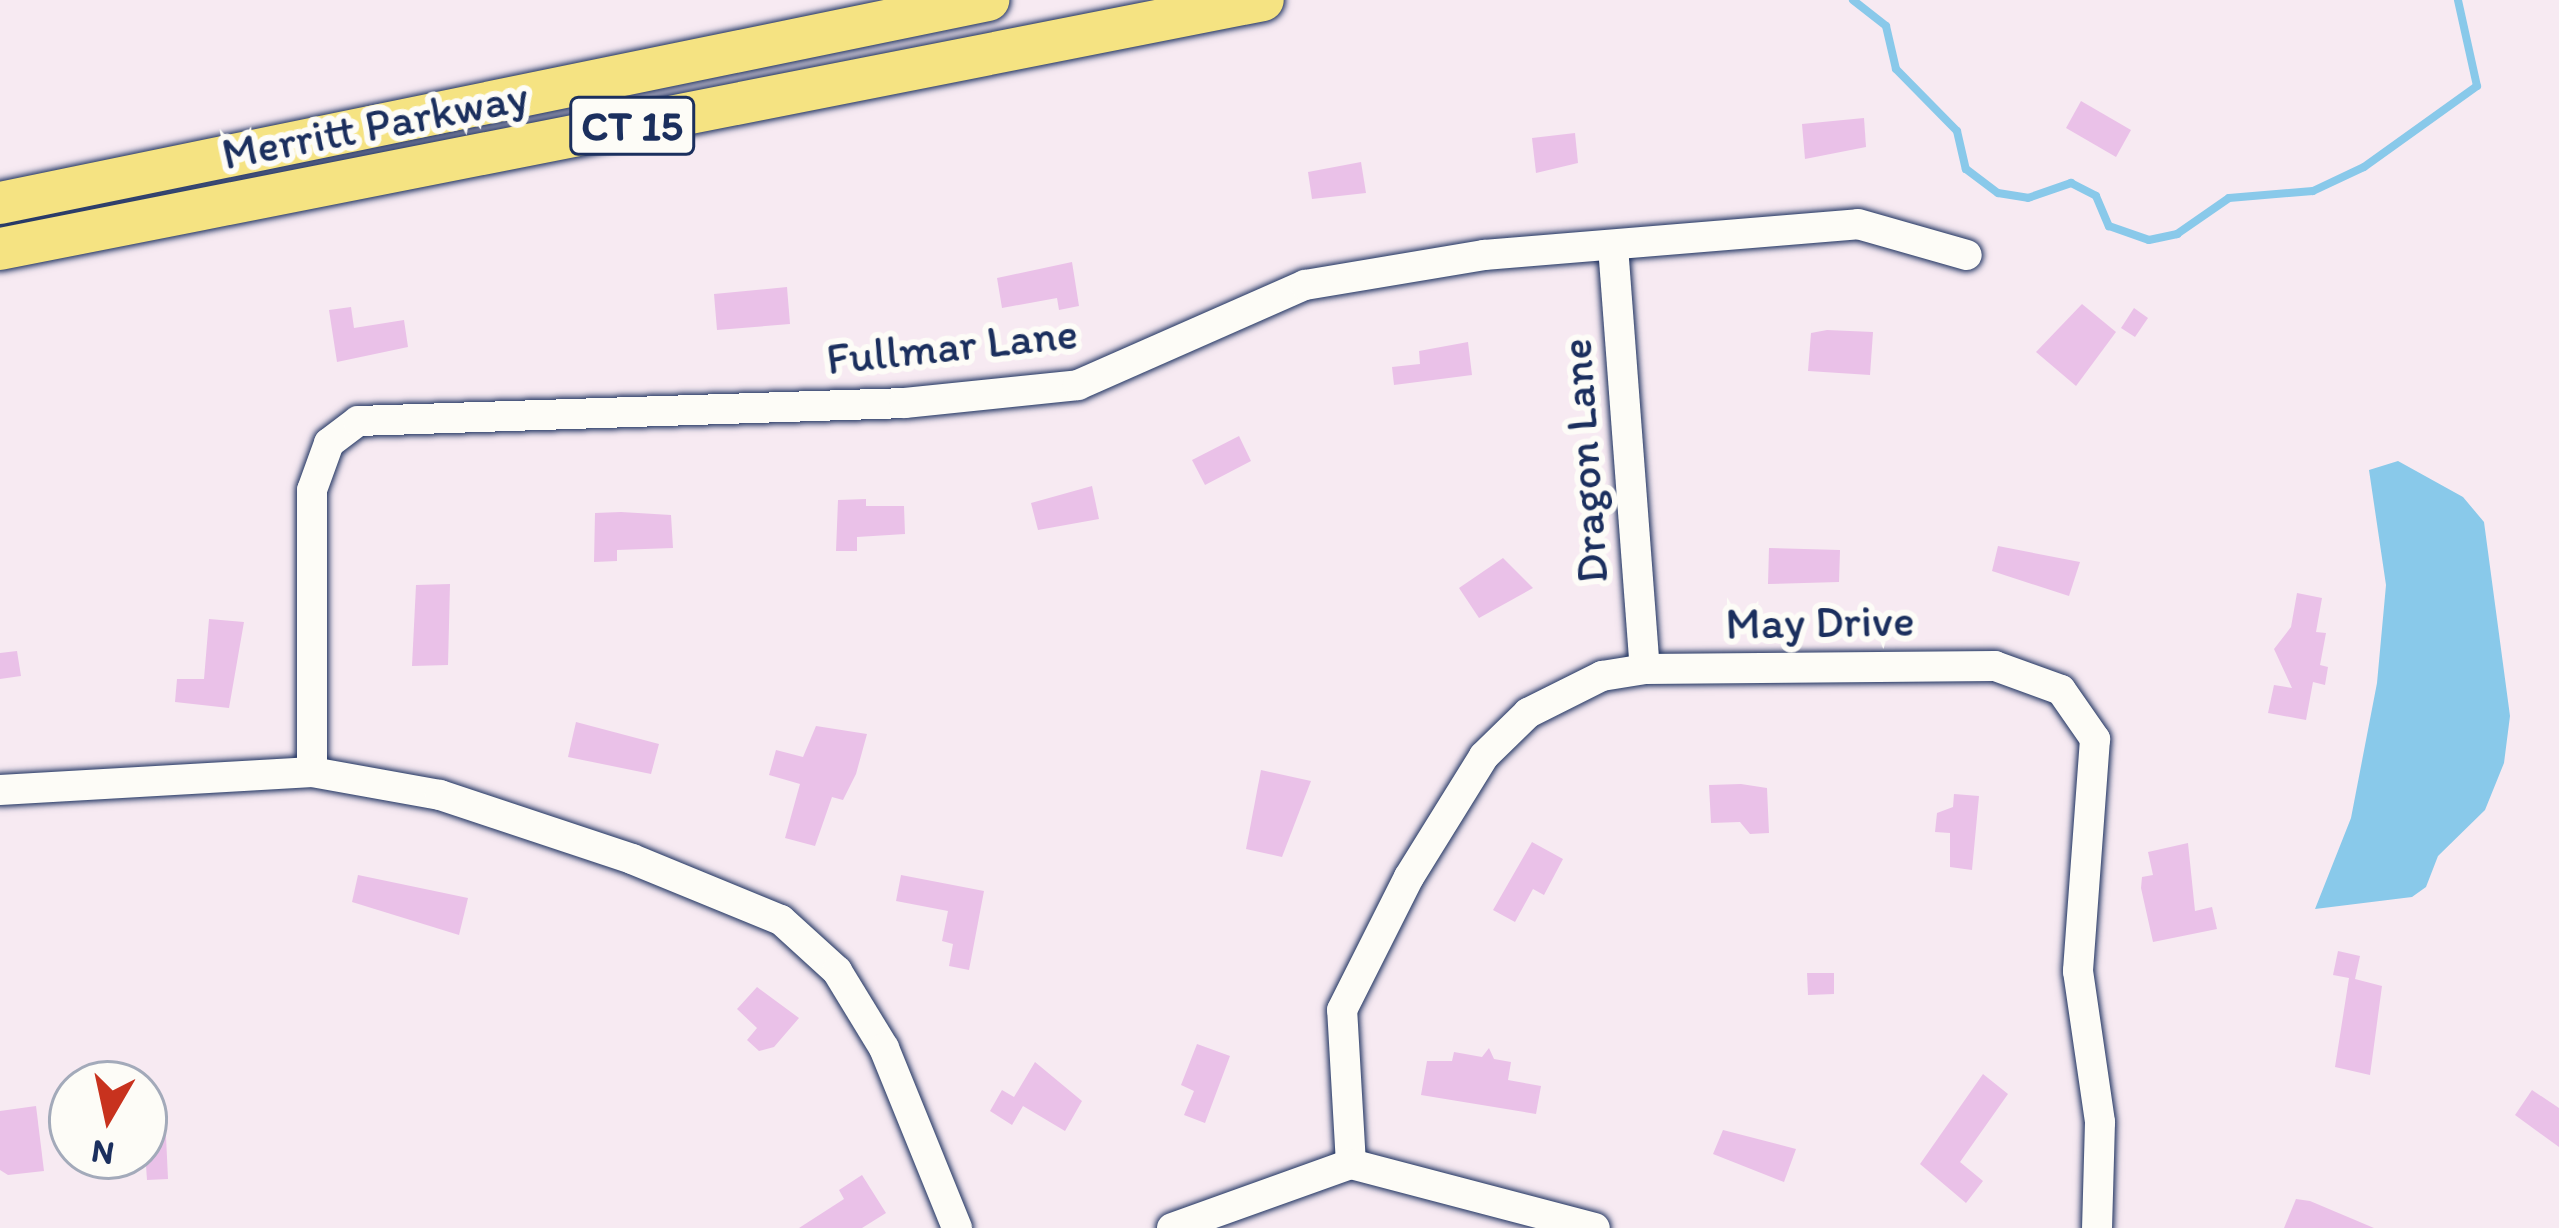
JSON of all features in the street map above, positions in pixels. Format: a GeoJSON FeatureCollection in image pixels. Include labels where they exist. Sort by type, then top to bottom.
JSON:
{"type":"FeatureCollection","features":[{"type":"Feature","properties":{"kind":"highway","name":"Merritt Parkway"},"geometry":{"type":"LineString","coordinates":[[0,203],[988,0]]}},
{"type":"Feature","properties":{"kind":"highway","name":"Merritt Parkway"},"geometry":{"type":"LineString","coordinates":[[0,249],[1264,0]]}},
{"type":"Feature","properties":{"kind":"street","name":"Fullmar Lane"},"geometry":{"type":"LineString","coordinates":[[312,772],[313,490],[329,443],[358,421],[905,404],[1078,385],[1305,285],[1484,255],[1858,224],[1967,255]]}},
{"type":"Feature","properties":{"kind":"street","name":"Dragon Lane"},"geometry":{"type":"LineString","coordinates":[[1613,246],[1645,669]]}},
{"type":"Feature","properties":{"kind":"street","name":"May Drive"},"geometry":{"type":"LineString","coordinates":[[1351,1164],[1342,1010],[1409,877],[1484,756],[1528,712],[1602,676],[1645,669],[1995,665],[2061,690],[2095,739],[2078,971],[2100,1123],[2097,1228]]}},
{"type":"Feature","properties":{"kind":"street"},"geometry":{"type":"LineString","coordinates":[[0,790],[312,772],[440,795],[632,859],[781,920],[837,971],[884,1048],[957,1228]]}},
{"type":"Feature","properties":{"kind":"street"},"geometry":{"type":"LineString","coordinates":[[1172,1228],[1351,1164],[1595,1228]]}},
{"type":"Feature","properties":{"kind":"water"},"geometry":{"type":"Polygon","coordinates":[[[2398,461],[2463,497],[2484,522],[2510,716],[2504,763],[2485,810],[2438,856],[2426,887],[2412,897],[2315,909],[2351,818],[2377,683],[2386,585],[2369,470],[2398,461]]]}},
{"type":"Feature","properties":{"kind":"building"},"geometry":{"type":"Polygon","coordinates":[[[2081,101],[2131,130],[2116,157],[2066,128],[2081,101]]]}},
{"type":"Feature","properties":{"kind":"building"},"geometry":{"type":"Polygon","coordinates":[[[1864,118],[1866,147],[1805,159],[1802,124],[1864,118]]]}},
{"type":"Feature","properties":{"kind":"building"},"geometry":{"type":"Polygon","coordinates":[[[1575,133],[1578,163],[1536,173],[1532,138],[1575,133]]]}},
{"type":"Feature","properties":{"kind":"building"},"geometry":{"type":"Polygon","coordinates":[[[1361,162],[1366,193],[1312,199],[1308,172],[1361,162]]]}},
{"type":"Feature","properties":{"kind":"building"},"geometry":{"type":"Polygon","coordinates":[[[1072,262],[1079,306],[1059,310],[1057,298],[1002,308],[997,278],[1072,262]]]}},
{"type":"Feature","properties":{"kind":"building"},"geometry":{"type":"Polygon","coordinates":[[[787,287],[790,324],[717,330],[714,294],[787,287]]]}},
{"type":"Feature","properties":{"kind":"building"},"geometry":{"type":"Polygon","coordinates":[[[2082,304],[2116,332],[2076,386],[2036,352],[2082,304]]]}},
{"type":"Feature","properties":{"kind":"building"},"geometry":{"type":"Polygon","coordinates":[[[351,307],[354,328],[404,320],[408,347],[337,362],[329,310],[351,307]]]}},
{"type":"Feature","properties":{"kind":"building"},"geometry":{"type":"Polygon","coordinates":[[[2134,308],[2148,318],[2135,337],[2121,328],[2134,308]]]}},
{"type":"Feature","properties":{"kind":"building"},"geometry":{"type":"Polygon","coordinates":[[[1873,332],[1870,375],[1808,371],[1811,333],[1873,332]]]}},
{"type":"Feature","properties":{"kind":"building"},"geometry":{"type":"Polygon","coordinates":[[[1468,342],[1472,375],[1394,385],[1392,367],[1420,364],[1419,351],[1468,342]]]}},
{"type":"Feature","properties":{"kind":"building"},"geometry":{"type":"Polygon","coordinates":[[[1239,436],[1251,461],[1205,485],[1192,460],[1239,436]]]}},
{"type":"Feature","properties":{"kind":"building"},"geometry":{"type":"Polygon","coordinates":[[[1092,486],[1099,519],[1038,530],[1031,503],[1092,486]]]}},
{"type":"Feature","properties":{"kind":"building"},"geometry":{"type":"Polygon","coordinates":[[[866,499],[866,506],[904,506],[905,534],[857,537],[857,551],[836,551],[838,500],[866,499]]]}},
{"type":"Feature","properties":{"kind":"building"},"geometry":{"type":"Polygon","coordinates":[[[595,513],[671,515],[673,548],[617,550],[617,561],[594,562],[595,513]]]}},
{"type":"Feature","properties":{"kind":"building"},"geometry":{"type":"Polygon","coordinates":[[[1998,546],[2080,562],[2069,596],[1992,571],[1998,546]]]}},
{"type":"Feature","properties":{"kind":"building"},"geometry":{"type":"Polygon","coordinates":[[[1769,548],[1840,550],[1839,582],[1768,584],[1769,548]]]}},
{"type":"Feature","properties":{"kind":"building"},"geometry":{"type":"Polygon","coordinates":[[[1503,558],[1533,588],[1479,618],[1459,588],[1503,558]]]}},
{"type":"Feature","properties":{"kind":"building"},"geometry":{"type":"Polygon","coordinates":[[[450,584],[448,665],[412,666],[416,585],[450,584]]]}},
{"type":"Feature","properties":{"kind":"building"},"geometry":{"type":"Polygon","coordinates":[[[2297,593],[2322,598],[2316,632],[2326,633],[2320,665],[2328,667],[2325,685],[2313,682],[2306,720],[2268,713],[2274,685],[2292,688],[2274,649],[2291,627],[2297,593]]]}},
{"type":"Feature","properties":{"kind":"building"},"geometry":{"type":"Polygon","coordinates":[[[209,619],[244,622],[229,708],[175,702],[177,679],[204,679],[209,619]]]}},
{"type":"Feature","properties":{"kind":"building"},"geometry":{"type":"Polygon","coordinates":[[[17,651],[21,676],[0,679],[0,653],[17,651]]]}},
{"type":"Feature","properties":{"kind":"building"},"geometry":{"type":"Polygon","coordinates":[[[576,722],[659,744],[651,774],[568,757],[576,722]]]}},
{"type":"Feature","properties":{"kind":"building"},"geometry":{"type":"Polygon","coordinates":[[[816,726],[867,734],[856,774],[843,800],[832,797],[815,846],[785,838],[800,784],[769,775],[776,750],[803,757],[816,726]]]}},
{"type":"Feature","properties":{"kind":"building"},"geometry":{"type":"Polygon","coordinates":[[[1261,770],[1311,781],[1282,857],[1246,849],[1261,770]]]}},
{"type":"Feature","properties":{"kind":"building"},"geometry":{"type":"Polygon","coordinates":[[[1709,785],[1767,788],[1769,833],[1750,834],[1740,822],[1711,823],[1709,785]]]}},
{"type":"Feature","properties":{"kind":"building"},"geometry":{"type":"Polygon","coordinates":[[[1954,794],[1979,796],[1972,870],[1950,867],[1950,833],[1935,832],[1937,813],[1953,807],[1954,794]]]}},
{"type":"Feature","properties":{"kind":"building"},"geometry":{"type":"Polygon","coordinates":[[[1532,842],[1563,859],[1544,895],[1533,889],[1515,922],[1493,910],[1532,842]]]}},
{"type":"Feature","properties":{"kind":"building"},"geometry":{"type":"Polygon","coordinates":[[[2188,843],[2195,911],[2212,907],[2217,929],[2153,942],[2141,888],[2142,877],[2153,875],[2148,852],[2188,843]]]}},
{"type":"Feature","properties":{"kind":"building"},"geometry":{"type":"Polygon","coordinates":[[[358,875],[468,898],[459,935],[352,902],[358,875]]]}},
{"type":"Feature","properties":{"kind":"building"},"geometry":{"type":"Polygon","coordinates":[[[901,875],[984,891],[969,970],[949,966],[953,944],[942,941],[948,911],[896,901],[901,875]]]}},
{"type":"Feature","properties":{"kind":"building"},"geometry":{"type":"Polygon","coordinates":[[[2338,951],[2360,956],[2355,979],[2382,986],[2370,1075],[2335,1067],[2349,978],[2333,975],[2338,951]]]}},
{"type":"Feature","properties":{"kind":"building"},"geometry":{"type":"Polygon","coordinates":[[[1807,973],[1834,973],[1834,994],[1808,995],[1807,973]]]}},
{"type":"Feature","properties":{"kind":"building"},"geometry":{"type":"Polygon","coordinates":[[[757,987],[799,1018],[774,1047],[759,1051],[747,1040],[757,1028],[737,1009],[757,987]]]}},
{"type":"Feature","properties":{"kind":"building"},"geometry":{"type":"Polygon","coordinates":[[[1197,1044],[1230,1056],[1205,1123],[1184,1115],[1194,1091],[1181,1085],[1197,1044]]]}},
{"type":"Feature","properties":{"kind":"building"},"geometry":{"type":"Polygon","coordinates":[[[1489,1048],[1494,1059],[1511,1062],[1508,1080],[1541,1086],[1536,1114],[1421,1095],[1427,1061],[1452,1061],[1454,1052],[1482,1057],[1489,1048]]]}},
{"type":"Feature","properties":{"kind":"building"},"geometry":{"type":"Polygon","coordinates":[[[1035,1062],[1082,1101],[1065,1131],[1023,1106],[1012,1125],[990,1111],[1002,1090],[1014,1097],[1035,1062]]]}},
{"type":"Feature","properties":{"kind":"building"},"geometry":{"type":"Polygon","coordinates":[[[1983,1074],[2008,1094],[1960,1162],[1983,1181],[1966,1203],[1920,1164],[1983,1074]]]}},
{"type":"Feature","properties":{"kind":"building"},"geometry":{"type":"Polygon","coordinates":[[[2532,1090],[2559,1108],[2559,1147],[2515,1115],[2532,1090]]]}},
{"type":"Feature","properties":{"kind":"building"},"geometry":{"type":"Polygon","coordinates":[[[36,1106],[44,1171],[8,1175],[0,1170],[0,1111],[36,1106]]]}},
{"type":"Feature","properties":{"kind":"building"},"geometry":{"type":"Polygon","coordinates":[[[1723,1130],[1796,1149],[1784,1182],[1713,1154],[1723,1130]]]}},
{"type":"Feature","properties":{"kind":"building"},"geometry":{"type":"Polygon","coordinates":[[[862,1175],[886,1213],[862,1228],[799,1228],[844,1199],[839,1190],[862,1175]]]}},
{"type":"Feature","properties":{"kind":"building"},"geometry":{"type":"Polygon","coordinates":[[[2296,1199],[2310,1201],[2374,1228],[2284,1228],[2296,1199]]]}},
{"type":"Feature","properties":{"kind":"waterway"},"geometry":{"type":"LineString","coordinates":[[1853,0],[1886,26],[1896,69],[1957,131],[1966,169],[1998,193],[2028,198],[2071,183],[2096,196],[2109,226],[2149,240],[2177,234],[2229,198],[2313,191],[2364,167],[2477,86],[2458,0]]}}]}
